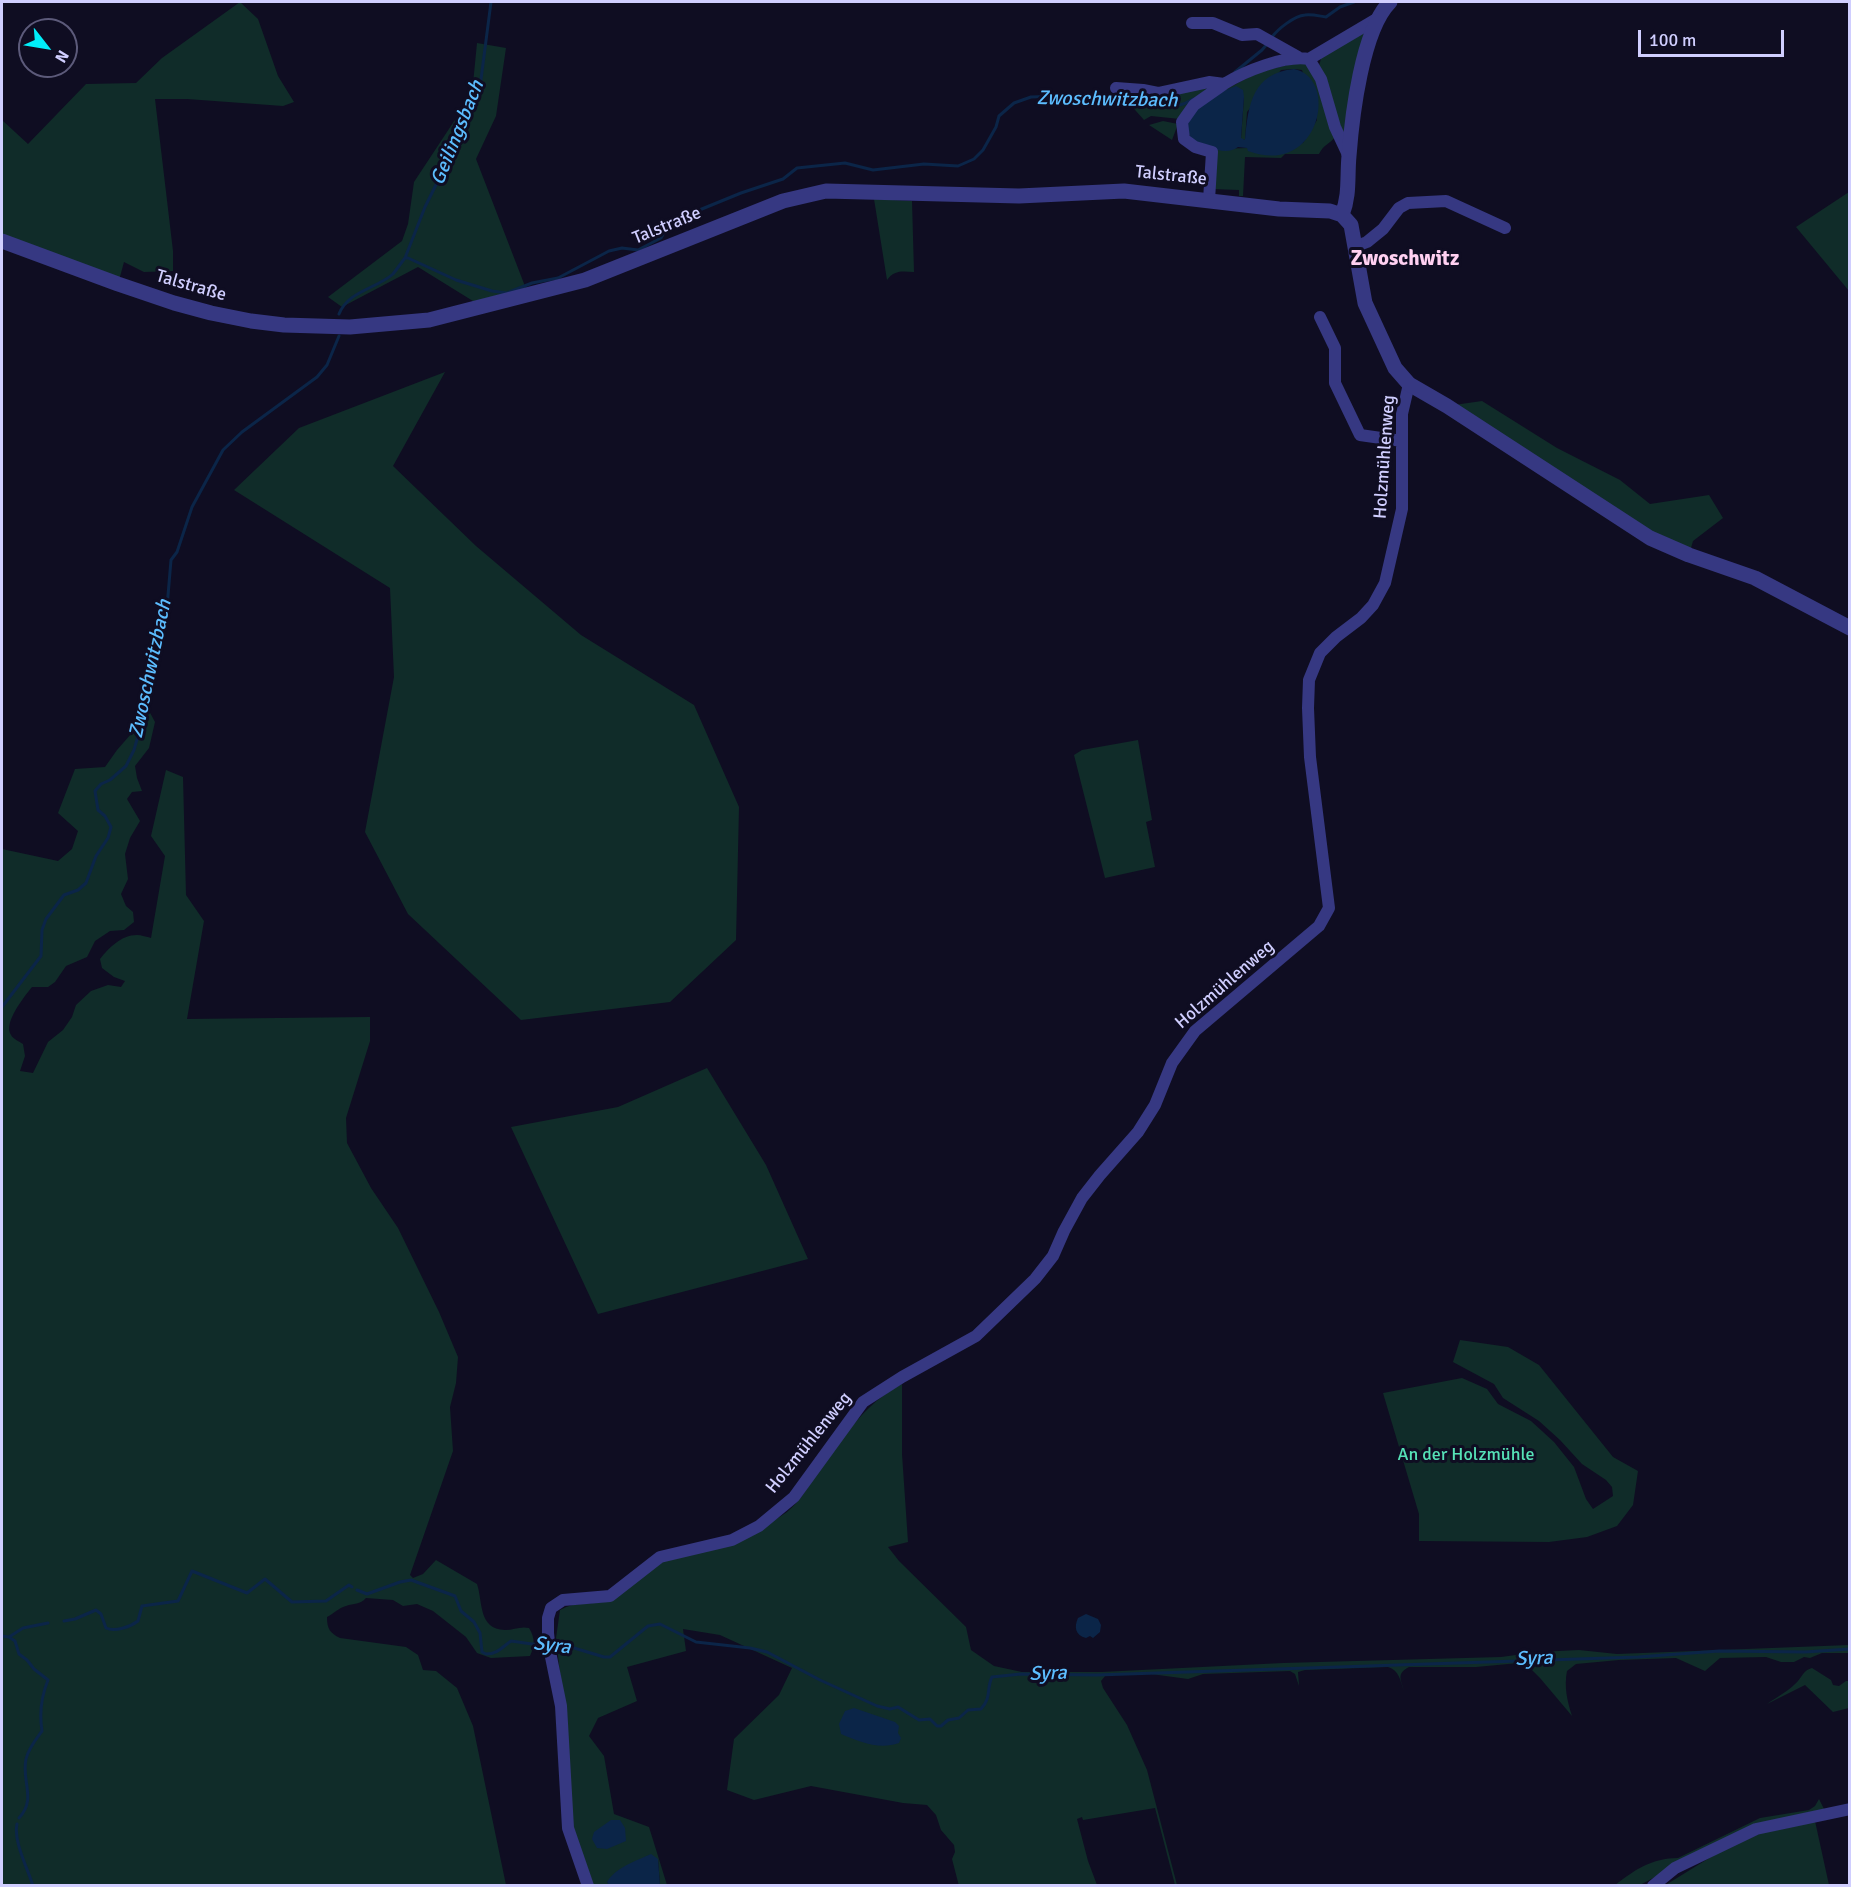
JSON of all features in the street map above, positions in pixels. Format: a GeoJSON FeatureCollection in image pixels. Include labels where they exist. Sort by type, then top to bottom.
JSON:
{"type":"FeatureCollection","features":[{"type":"Feature","properties":{"kind":"street"},"geometry":{"type":"LineString","coordinates":[[1390,2],[1380,17],[1363,61],[1349,157],[1349,193],[1342,214],[1351,225],[1365,303],[1395,368],[1409,384],[1447,406],[1650,538],[1689,555],[1755,578],[1850,628]]}},
{"type":"Feature","properties":{"kind":"street"},"geometry":{"type":"LineString","coordinates":[[1209,200],[1212,152],[1195,147],[1184,139],[1182,122],[1187,112],[1232,79],[1284,59],[1304,58],[1380,17]]}},
{"type":"Feature","properties":{"kind":"street"},"geometry":{"type":"LineString","coordinates":[[1191,23],[1213,23],[1242,35],[1257,34],[1304,58],[1321,79],[1335,127],[1349,157]]}},
{"type":"Feature","properties":{"kind":"street"},"geometry":{"type":"LineString","coordinates":[[1116,87],[1158,93],[1209,82],[1224,84]]}},
{"type":"Feature","properties":{"kind":"street","name":"Talstraße"},"geometry":{"type":"LineString","coordinates":[[2,241],[118,284],[211,313],[284,325],[373,326],[429,320],[585,280],[783,201],[826,191],[1019,196],[1125,191],[1342,214]]}},
{"type":"Feature","properties":{"kind":"street"},"geometry":{"type":"LineString","coordinates":[[1354,247],[1367,242],[1383,229],[1399,208],[1408,202],[1446,201],[1505,228]]}},
{"type":"Feature","properties":{"kind":"street"},"geometry":{"type":"LineString","coordinates":[[1320,317],[1335,348],[1335,383],[1360,435],[1402,441]]}},
{"type":"Feature","properties":{"kind":"street","name":"Holzmühlenweg"},"geometry":{"type":"LineString","coordinates":[[588,1886],[568,1828],[561,1706],[548,1633],[551,1608],[563,1600],[610,1596],[660,1557],[732,1540],[759,1526],[794,1497],[863,1402],[902,1377],[976,1336],[1035,1279],[1053,1256],[1082,1198],[1138,1132],[1155,1105],[1172,1063],[1195,1031],[1319,926],[1329,908],[1310,757],[1309,680],[1320,653],[1361,618],[1373,605],[1385,583],[1402,509],[1402,414],[1409,384]]}},
{"type":"Feature","properties":{"kind":"street"},"geometry":{"type":"LineString","coordinates":[[1653,1886],[1675,1868],[1756,1829],[1850,1809]]}},
{"type":"Feature","properties":{"kind":"green space"},"geometry":{"type":"Polygon","coordinates":[[[240,2],[258,19],[278,76],[294,102],[283,106],[155,99],[173,251],[173,271],[144,272],[124,262],[118,284],[2,241],[2,120],[28,144],[86,84],[136,83],[162,58],[240,2]]]}},
{"type":"Feature","properties":{"kind":"green space"},"geometry":{"type":"Polygon","coordinates":[[[1361,31],[1366,35],[1345,138],[1319,66],[1322,55],[1361,31]]]}},
{"type":"Feature","properties":{"kind":"green space"},"geometry":{"type":"Polygon","coordinates":[[[477,43],[506,48],[496,116],[476,159],[528,294],[481,306],[418,267],[342,307],[328,297],[402,241],[408,224],[414,182],[472,94],[477,43]]]}},
{"type":"Feature","properties":{"kind":"green space"},"geometry":{"type":"Polygon","coordinates":[[[1302,61],[1312,68],[1335,137],[1319,154],[1285,154],[1281,158],[1245,157],[1243,196],[1239,196],[1239,190],[1212,189],[1215,149],[1303,143],[1317,120],[1302,70],[1281,70],[1247,112],[1245,140],[1241,139],[1244,97],[1221,92],[1257,73],[1302,61]]]}},
{"type":"Feature","properties":{"kind":"green space"},"geometry":{"type":"Polygon","coordinates":[[[1210,85],[1180,119],[1151,116],[1144,120],[1120,93],[1210,85]]]}},
{"type":"Feature","properties":{"kind":"green space"},"geometry":{"type":"Polygon","coordinates":[[[1163,121],[1178,124],[1172,140],[1149,125],[1163,121]]]}},
{"type":"Feature","properties":{"kind":"green space"},"geometry":{"type":"Polygon","coordinates":[[[1849,192],[1849,291],[1796,227],[1849,192]]]}},
{"type":"Feature","properties":{"kind":"green space"},"geometry":{"type":"Polygon","coordinates":[[[874,199],[912,201],[914,272],[895,273],[887,280],[874,199]]]}},
{"type":"Feature","properties":{"kind":"green space"},"geometry":{"type":"Polygon","coordinates":[[[445,372],[393,466],[476,546],[581,635],[694,705],[739,807],[736,940],[670,1002],[521,1020],[408,914],[365,832],[394,677],[390,588],[234,490],[299,428],[445,372]]]}},
{"type":"Feature","properties":{"kind":"green space"},"geometry":{"type":"Polygon","coordinates":[[[1482,401],[1557,448],[1620,480],[1650,504],[1709,495],[1723,518],[1693,541],[1689,555],[1447,406],[1482,401]]]}},
{"type":"Feature","properties":{"kind":"green space"},"geometry":{"type":"Polygon","coordinates":[[[139,709],[148,709],[155,722],[149,748],[135,766],[142,791],[132,792],[127,799],[140,821],[130,838],[125,854],[128,879],[121,894],[126,906],[133,912],[134,922],[124,930],[110,931],[95,941],[87,957],[66,966],[55,982],[48,987],[32,987],[28,991],[15,1010],[9,1030],[15,1039],[23,1044],[25,1056],[20,1071],[33,1073],[48,1042],[63,1030],[72,1017],[76,1005],[91,991],[108,985],[121,987],[125,981],[114,977],[102,968],[100,959],[107,951],[126,937],[139,935],[151,938],[165,856],[151,836],[166,770],[183,777],[186,895],[204,921],[187,1019],[370,1017],[370,1041],[346,1118],[347,1143],[371,1188],[398,1228],[458,1357],[456,1383],[450,1407],[453,1451],[410,1575],[413,1578],[423,1574],[436,1560],[477,1584],[483,1613],[490,1625],[505,1630],[529,1628],[533,1645],[530,1656],[491,1658],[477,1653],[466,1637],[433,1611],[417,1604],[403,1606],[393,1600],[366,1598],[359,1603],[341,1608],[327,1617],[328,1628],[340,1638],[406,1647],[418,1655],[423,1670],[436,1671],[457,1688],[473,1726],[506,1885],[2,1885],[2,849],[58,861],[72,849],[78,831],[58,813],[75,769],[105,767],[131,734],[139,709]]]}},
{"type":"Feature","properties":{"kind":"green space"},"geometry":{"type":"Polygon","coordinates":[[[1138,740],[1152,820],[1146,822],[1155,867],[1105,878],[1074,755],[1082,750],[1138,740]]]}},
{"type":"Feature","properties":{"kind":"green space"},"geometry":{"type":"Polygon","coordinates":[[[707,1068],[766,1165],[808,1259],[598,1314],[511,1127],[618,1107],[707,1068]]]}},
{"type":"Feature","properties":{"kind":"green space","name":"An der Holzmühle"},"geometry":{"type":"Polygon","coordinates":[[[1460,1340],[1508,1347],[1539,1365],[1613,1457],[1638,1471],[1633,1505],[1617,1526],[1587,1537],[1549,1542],[1419,1541],[1419,1514],[1383,1393],[1462,1378],[1487,1389],[1498,1404],[1531,1421],[1554,1442],[1574,1467],[1586,1499],[1593,1509],[1613,1496],[1612,1487],[1606,1480],[1582,1464],[1539,1421],[1503,1398],[1494,1384],[1453,1362],[1460,1340]]]}},
{"type":"Feature","properties":{"kind":"green space"},"geometry":{"type":"Polygon","coordinates":[[[902,1384],[902,1454],[908,1542],[888,1547],[899,1561],[966,1627],[971,1650],[994,1666],[1022,1672],[1101,1672],[1283,1663],[1501,1657],[1579,1650],[1617,1654],[1849,1645],[1850,1653],[1822,1653],[1794,1662],[1781,1662],[1766,1657],[1720,1658],[1705,1671],[1676,1658],[1576,1664],[1567,1671],[1566,1677],[1572,1716],[1529,1667],[1519,1663],[1476,1667],[1409,1667],[1401,1675],[1404,1691],[1397,1673],[1388,1667],[1305,1670],[1298,1672],[1299,1686],[1295,1674],[1290,1671],[1203,1674],[1188,1679],[1151,1674],[1106,1675],[1101,1681],[1103,1688],[1127,1725],[1147,1770],[1177,1885],[1175,1885],[1155,1808],[1083,1820],[1082,1817],[1077,1819],[1097,1885],[959,1886],[952,1859],[955,1852],[954,1845],[941,1830],[936,1815],[927,1805],[903,1803],[811,1786],[754,1800],[727,1790],[734,1739],[779,1695],[792,1668],[720,1635],[683,1629],[686,1651],[627,1667],[637,1701],[598,1718],[589,1736],[604,1756],[614,1814],[649,1827],[667,1885],[660,1885],[658,1859],[607,1882],[610,1885],[588,1886],[568,1828],[562,1691],[556,1638],[560,1610],[572,1605],[608,1601],[659,1562],[757,1529],[787,1512],[864,1412],[888,1392],[902,1384]]]}},
{"type":"Feature","properties":{"kind":"green space"},"geometry":{"type":"Polygon","coordinates":[[[1812,1668],[1831,1680],[1833,1685],[1839,1686],[1849,1681],[1849,1708],[1833,1712],[1805,1685],[1767,1704],[1798,1681],[1805,1671],[1812,1668]]]}},
{"type":"Feature","properties":{"kind":"green space"},"geometry":{"type":"Polygon","coordinates":[[[1819,1799],[1825,1811],[1770,1823],[1640,1885],[1614,1886],[1636,1870],[1652,1863],[1678,1858],[1760,1818],[1809,1810],[1819,1799]]]}},
{"type":"Feature","properties":{"kind":"green space"},"geometry":{"type":"Polygon","coordinates":[[[1815,1821],[1829,1885],[1664,1886],[1732,1844],[1772,1829],[1815,1821]]]}},
{"type":"Feature","properties":{"kind":"water"},"geometry":{"type":"Polygon","coordinates":[[[1294,69],[1308,76],[1316,89],[1319,106],[1315,124],[1306,139],[1292,151],[1273,156],[1248,151],[1247,148],[1238,147],[1234,150],[1223,151],[1195,144],[1188,133],[1191,113],[1221,92],[1236,86],[1243,90],[1241,138],[1245,140],[1248,114],[1255,92],[1269,77],[1294,69]]]}},
{"type":"Feature","properties":{"kind":"water"},"geometry":{"type":"Polygon","coordinates":[[[1086,1614],[1098,1619],[1101,1625],[1100,1632],[1093,1638],[1082,1637],[1076,1630],[1078,1618],[1086,1614]]]}},
{"type":"Feature","properties":{"kind":"water"},"geometry":{"type":"Polygon","coordinates":[[[854,1708],[895,1722],[899,1726],[898,1733],[901,1738],[899,1743],[877,1745],[841,1734],[839,1724],[845,1711],[854,1708]]]}},
{"type":"Feature","properties":{"kind":"water"},"geometry":{"type":"Polygon","coordinates":[[[611,1820],[620,1820],[625,1828],[626,1841],[607,1849],[597,1848],[592,1839],[594,1832],[611,1820]]]}},
{"type":"Feature","properties":{"kind":"water"},"geometry":{"type":"Polygon","coordinates":[[[651,1854],[658,1859],[660,1885],[609,1885],[607,1882],[616,1872],[651,1854]]]}},
{"type":"Feature","properties":{"kind":"waterway","name":"Geilingsbach"},"geometry":{"type":"LineString","coordinates":[[405,258],[425,207],[469,118],[480,87],[491,2]]}},
{"type":"Feature","properties":{"kind":"waterway","name":"Zwoschwitzbach"},"geometry":{"type":"LineString","coordinates":[[1272,37],[1291,20],[1308,15],[1326,17],[1340,7],[1354,2]]}},
{"type":"Feature","properties":{"kind":"waterway","name":"Zwoschwitzbach"},"geometry":{"type":"LineString","coordinates":[[1235,72],[1268,43]]}},
{"type":"Feature","properties":{"kind":"waterway","name":"Zwoschwitzbach"},"geometry":{"type":"LineString","coordinates":[[339,314],[349,300],[393,274],[405,258],[456,280],[507,293],[532,283],[558,278],[609,251],[622,248],[638,250],[661,238],[670,222],[741,193],[783,179],[797,168],[845,163],[873,170],[924,164],[958,166],[974,159],[983,150],[996,127],[999,116],[1014,103],[1031,97],[1061,96],[1178,105],[1193,99]]}},
{"type":"Feature","properties":{"kind":"waterway","name":"Zwoschwitzbach"},"geometry":{"type":"LineString","coordinates":[[2,1007],[41,956],[42,930],[46,919],[64,895],[78,890],[86,883],[96,856],[108,838],[111,827],[105,816],[98,810],[95,791],[126,766],[134,750],[151,690],[166,619],[171,560],[177,552],[192,507],[223,450],[242,432],[317,377],[327,365],[339,336]]}},
{"type":"Feature","properties":{"kind":"waterway","name":"Syra"},"geometry":{"type":"LineString","coordinates":[[64,1621],[96,1610],[101,1614],[106,1628],[127,1627],[138,1621],[142,1606],[178,1601],[192,1571],[247,1593],[265,1579],[292,1602],[326,1601],[349,1585],[352,1587]]}},
{"type":"Feature","properties":{"kind":"waterway","name":"Syra"},"geometry":{"type":"LineString","coordinates":[[357,1590],[367,1594],[411,1580],[455,1596],[461,1611],[474,1622],[480,1633],[482,1652],[486,1654],[497,1651],[511,1641],[546,1644]]}},
{"type":"Feature","properties":{"kind":"waterway","name":"Syra"},"geometry":{"type":"LineString","coordinates":[[2,1636],[9,1637],[23,1628],[48,1623]]}},
{"type":"Feature","properties":{"kind":"waterway","name":"Syra"},"geometry":{"type":"LineString","coordinates":[[553,1644],[610,1657],[648,1626],[660,1624],[696,1642],[767,1652],[877,1706],[890,1709],[898,1707],[919,1720],[930,1719],[937,1726],[941,1726],[948,1720],[959,1718],[968,1710],[981,1709],[987,1701],[992,1677],[1021,1674],[1097,1675],[1638,1657],[1719,1651],[1805,1652],[1850,1649]]}},
{"type":"Feature","properties":{"kind":"waterway"},"geometry":{"type":"LineString","coordinates":[[9,1637],[15,1641],[19,1654],[48,1680],[41,1705],[42,1731],[30,1748],[26,1759],[28,1797],[27,1804],[19,1818]]}},
{"type":"Feature","properties":{"kind":"waterway"},"geometry":{"type":"LineString","coordinates":[[17,1824],[19,1847],[33,1886]]}},
{"type":"Feature","properties":{"kind":"district","name":"Zwoschwitz"},"geometry":{"type":"Point","coordinates":[1405,259]}}]}
